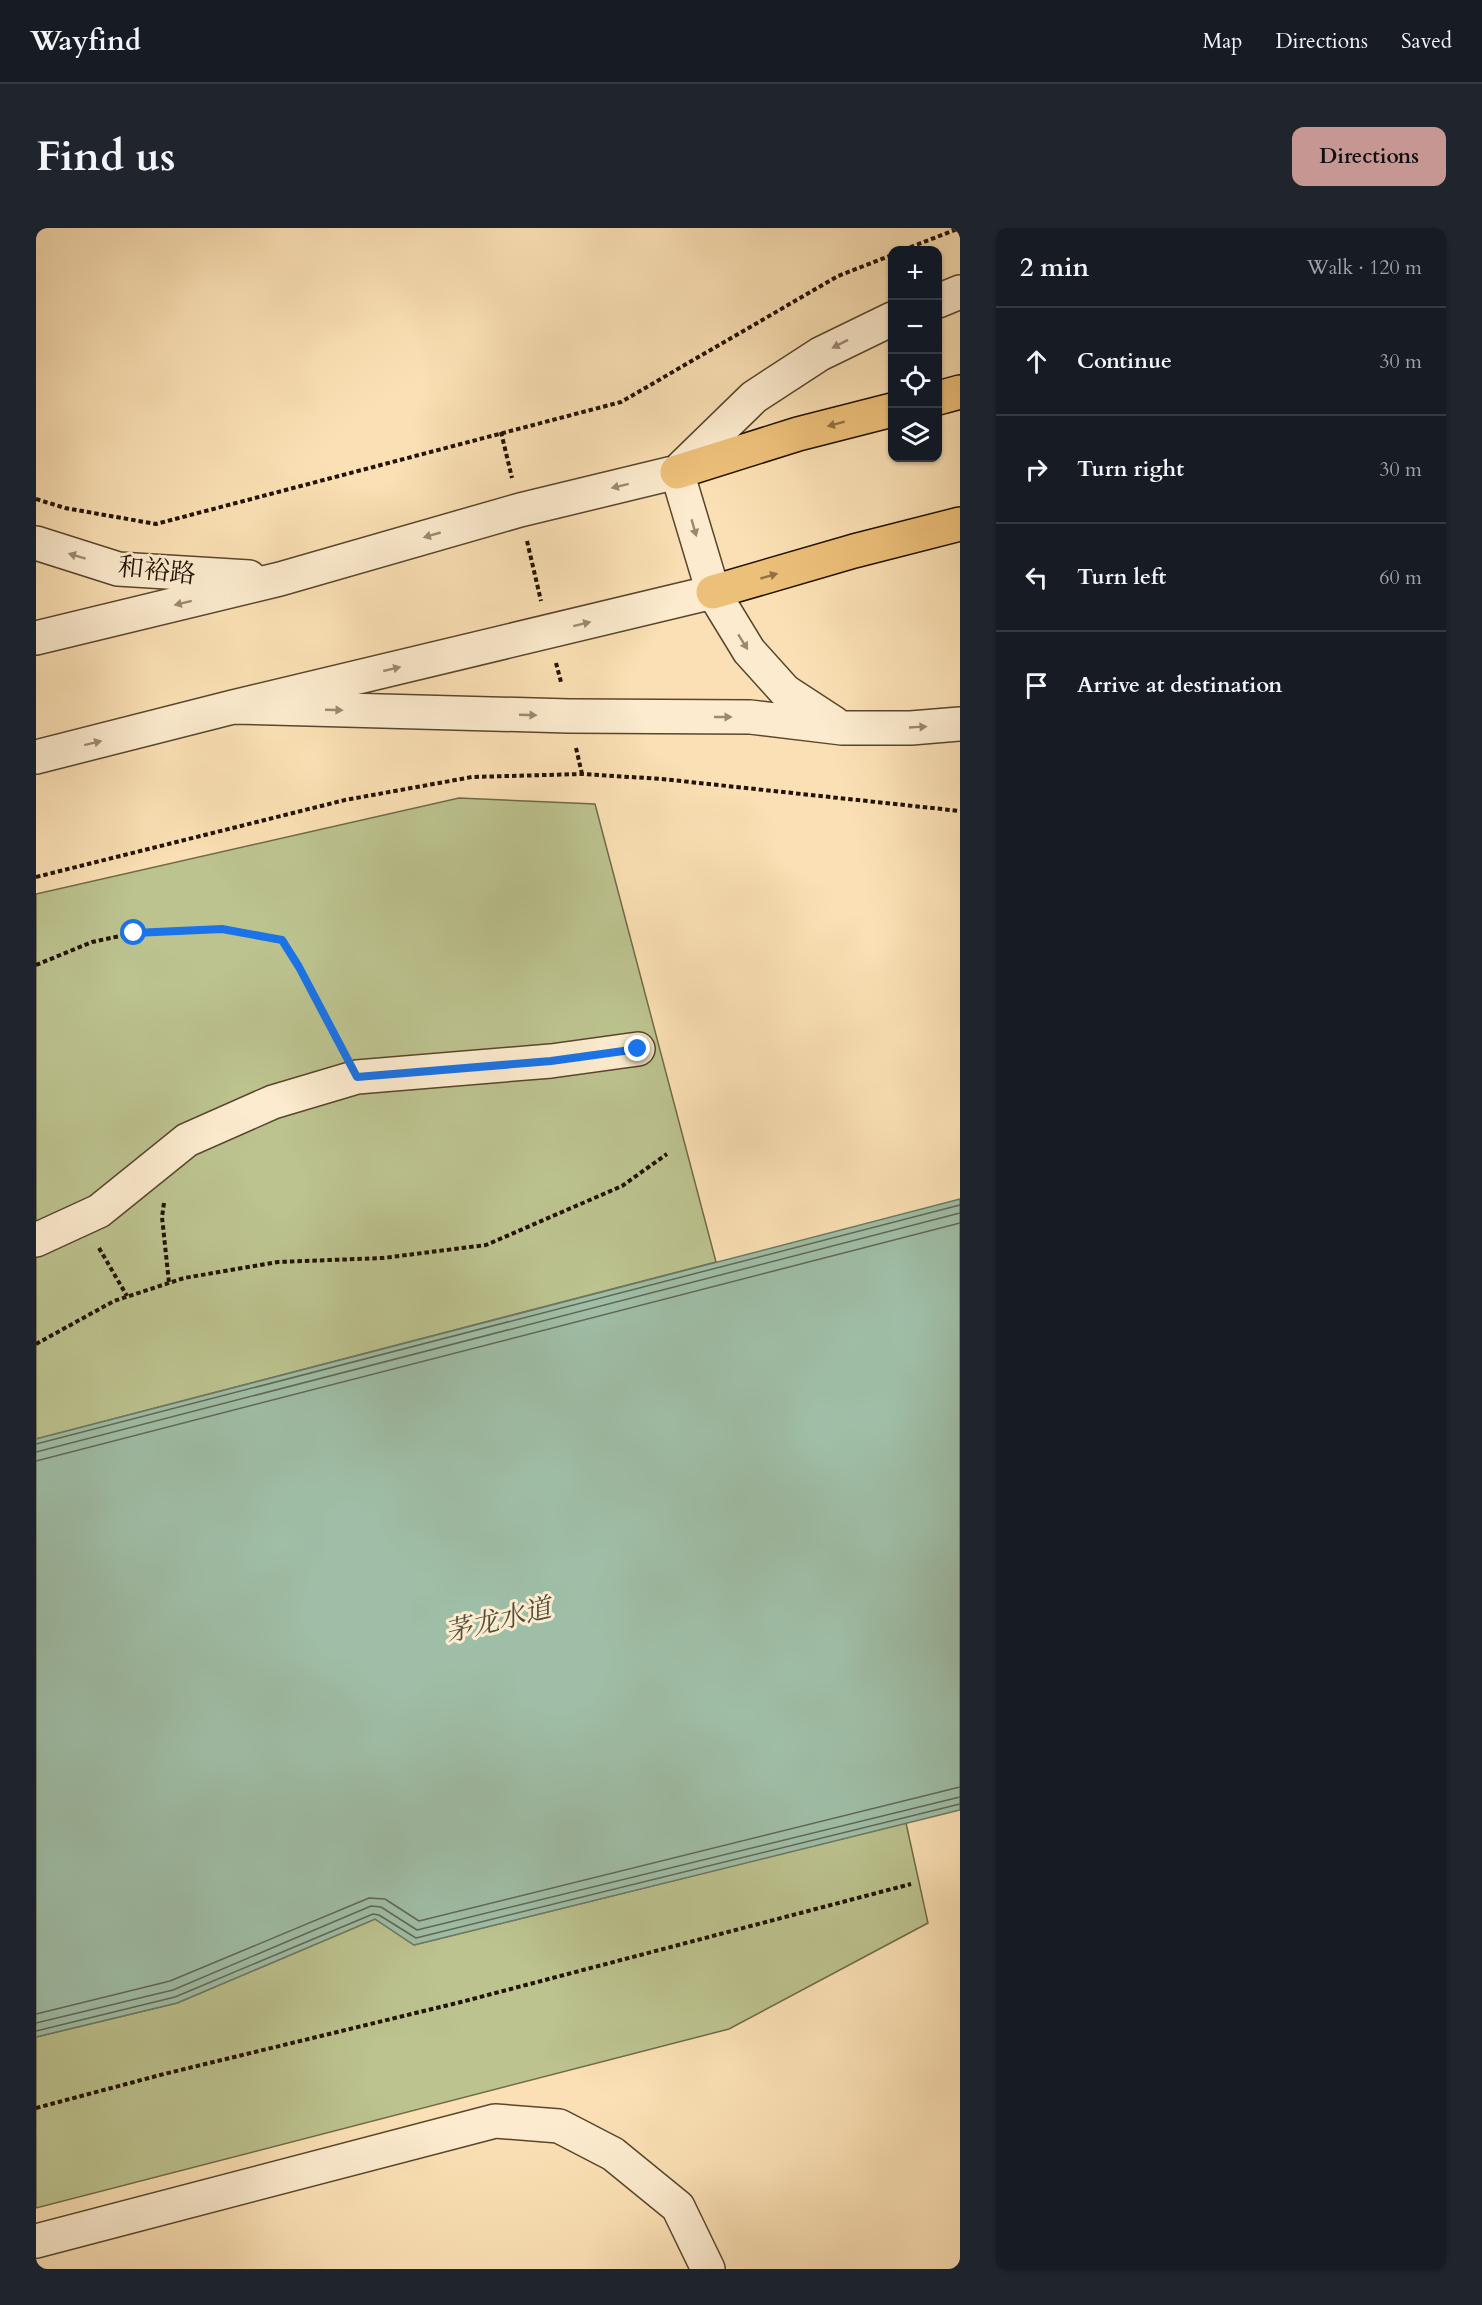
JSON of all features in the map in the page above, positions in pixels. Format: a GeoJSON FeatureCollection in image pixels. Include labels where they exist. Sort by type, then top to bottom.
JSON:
{"type":"FeatureCollection","features":[{"type":"Feature","properties":{"kind":"main road"},"geometry":{"type":"LineString","coordinates":[[942,397],[960,392]]}},
{"type":"Feature","properties":{"kind":"main road"},"geometry":{"type":"LineString","coordinates":[[677,472],[798,434],[888,411]]}},
{"type":"Feature","properties":{"kind":"main road"},"geometry":{"type":"LineString","coordinates":[[712,592],[854,551],[960,525]]}},
{"type":"Feature","properties":{"kind":"street"},"geometry":{"type":"LineString","coordinates":[[940,300],[960,292]]}},
{"type":"Feature","properties":{"kind":"street"},"geometry":{"type":"LineString","coordinates":[[36,638],[280,579],[520,510],[677,472],[720,428],[761,392],[820,354],[888,321]]}},
{"type":"Feature","properties":{"kind":"street"},"geometry":{"type":"LineString","coordinates":[[677,472],[712,592],[749,651],[785,692],[842,728]]}},
{"type":"Feature","properties":{"kind":"street","name":"和裕路"},"geometry":{"type":"LineString","coordinates":[[36,543],[118,568],[280,579]]}},
{"type":"Feature","properties":{"kind":"street"},"geometry":{"type":"LineString","coordinates":[[36,757],[233,707],[712,592]]}},
{"type":"Feature","properties":{"kind":"street"},"geometry":{"type":"LineString","coordinates":[[233,707],[569,716],[750,717],[842,728],[911,728],[960,724]]}},
{"type":"Feature","properties":{"kind":"street"},"geometry":{"type":"LineString","coordinates":[[36,1240],[99,1211],[187,1140],[273,1102],[357,1077],[551,1061],[638,1049]]}},
{"type":"Feature","properties":{"kind":"street"},"geometry":{"type":"LineString","coordinates":[[36,2241],[495,2121],[559,2126],[613,2154],[678,2207],[708,2269]]}},
{"type":"Feature","properties":{"kind":"path"},"geometry":{"type":"LineString","coordinates":[[913,246],[960,228]]}},
{"type":"Feature","properties":{"kind":"path"},"geometry":{"type":"LineString","coordinates":[[36,499],[65,508],[156,524],[621,402],[838,276],[888,257]]}},
{"type":"Feature","properties":{"kind":"path"},"geometry":{"type":"LineString","coordinates":[[36,877],[345,800],[472,777],[582,774],[662,779],[960,811]]}},
{"type":"Feature","properties":{"kind":"path"},"geometry":{"type":"LineString","coordinates":[[36,965],[92,942],[134,933],[222,929],[282,940],[304,976],[357,1077]]}},
{"type":"Feature","properties":{"kind":"path"},"geometry":{"type":"LineString","coordinates":[[169,1283],[162,1217],[170,1154]]}},
{"type":"Feature","properties":{"kind":"path"},"geometry":{"type":"LineString","coordinates":[[36,1344],[114,1300],[184,1278],[278,1262],[383,1258],[486,1245],[622,1186],[667,1154]]}},
{"type":"Feature","properties":{"kind":"path"},"geometry":{"type":"LineString","coordinates":[[82,1219],[127,1296]]}},
{"type":"Feature","properties":{"kind":"path"},"geometry":{"type":"LineString","coordinates":[[36,2108],[175,2071],[461,2002],[911,1884]]}},
{"type":"Feature","properties":{"kind":"shaded area"},"geometry":{"type":"Polygon","coordinates":[[[459,798],[595,804],[716,1262],[36,1439],[36,894],[459,798]]]}},
{"type":"Feature","properties":{"kind":"shaded area"},"geometry":{"type":"Polygon","coordinates":[[[906,1823],[928,1923],[729,2029],[36,2208],[36,2037],[177,2003],[375,1919],[414,1945],[906,1823]]]}},
{"type":"Feature","properties":{"kind":"water","name":"茅龙水道"},"geometry":{"type":"Polygon","coordinates":[[[960,1199],[960,1810],[414,1945],[375,1919],[177,2003],[36,2037],[36,1439],[960,1199]]]}},
{"type":"Feature","properties":{"kind":"route"},"geometry":{"type":"LineString","coordinates":[[134,933],[222,929],[282,940],[326,1016],[357,1077],[551,1061],[638,1049]]}}]}
